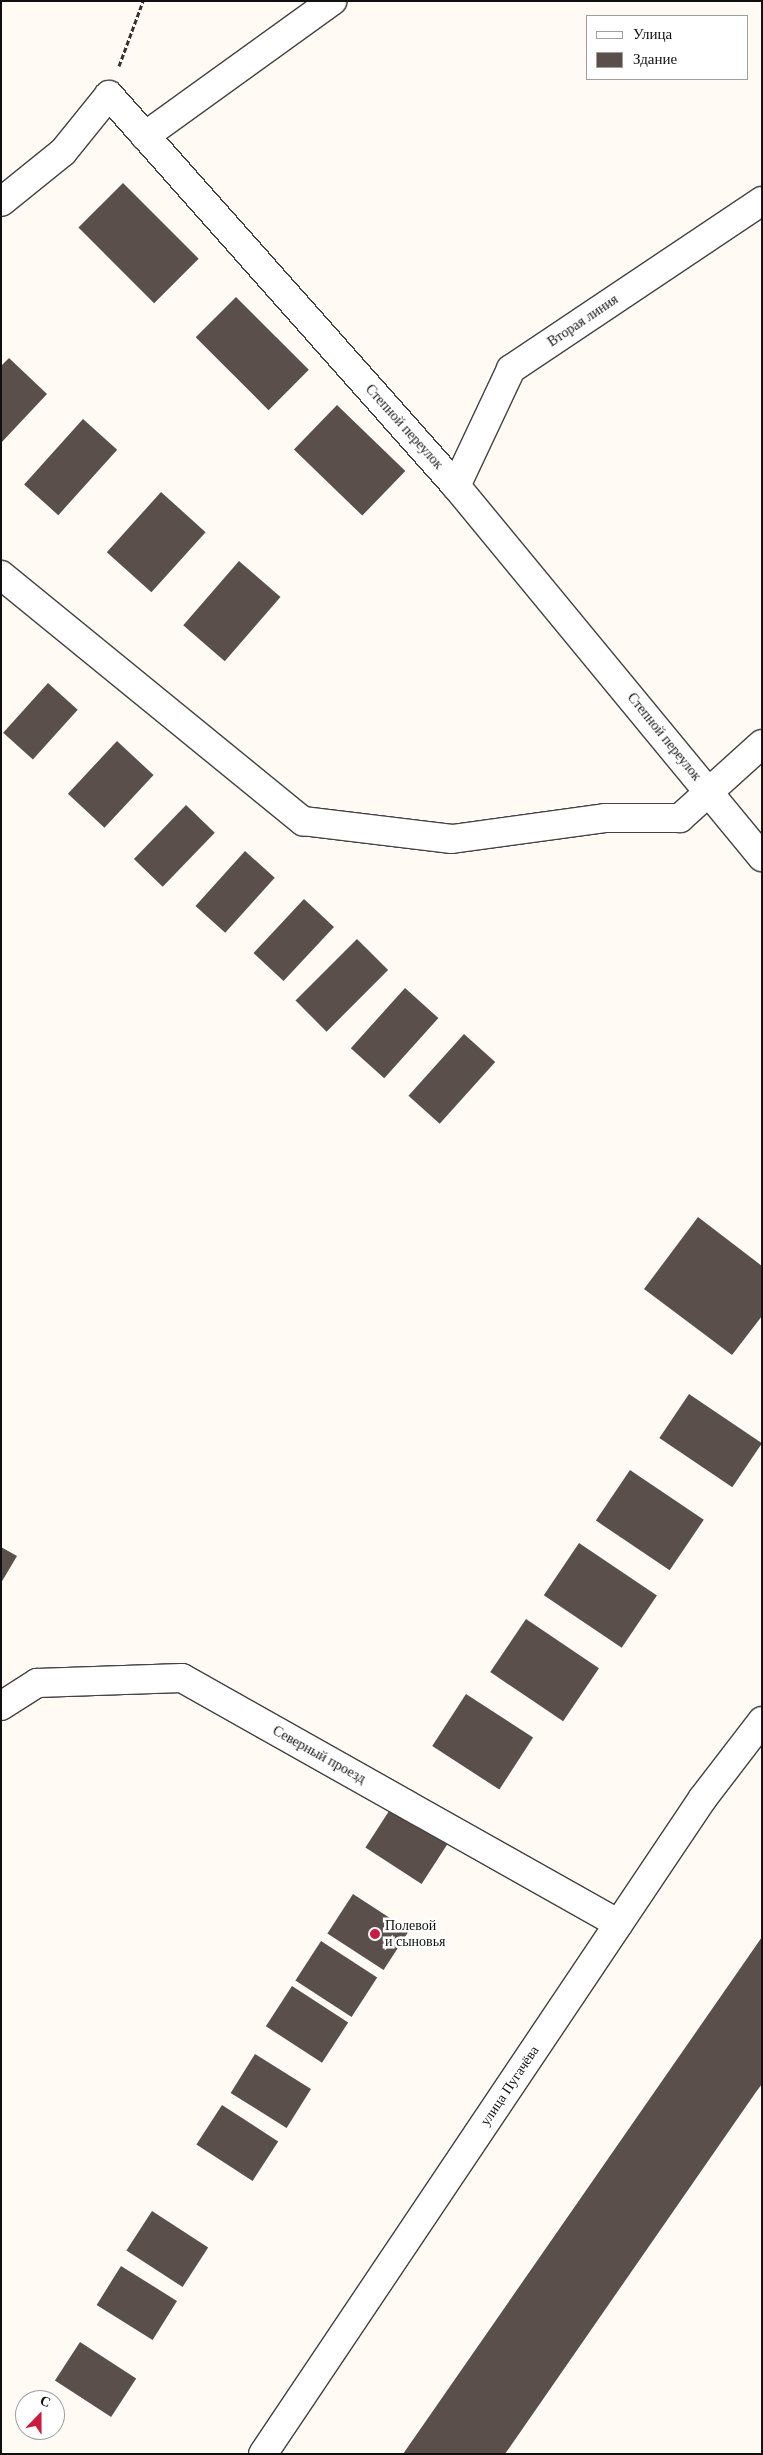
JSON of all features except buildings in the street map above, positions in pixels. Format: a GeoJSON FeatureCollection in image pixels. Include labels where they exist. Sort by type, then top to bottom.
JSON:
{"type":"FeatureCollection","features":[{"type":"Feature","properties":{"kind":"street"},"geometry":{"type":"LineString","coordinates":[[145,136],[332,1]]}},
{"type":"Feature","properties":{"kind":"street","name":"Степной переулок"},"geometry":{"type":"LineString","coordinates":[[1,575],[303,821],[452,839],[605,818],[680,818],[709,793],[456,486],[109,95]]}},
{"type":"Feature","properties":{"kind":"street"},"geometry":{"type":"LineString","coordinates":[[1,202],[63,152],[109,95]]}},
{"type":"Feature","properties":{"kind":"street","name":"Вторая линия"},"geometry":{"type":"LineString","coordinates":[[456,486],[511,369],[762,201]]}},
{"type":"Feature","properties":{"kind":"street"},"geometry":{"type":"LineString","coordinates":[[762,744],[709,793],[762,857]]}},
{"type":"Feature","properties":{"kind":"street","name":"Северный проезд"},"geometry":{"type":"LineString","coordinates":[[1,1706],[37,1683],[182,1678],[619,1924]]}},
{"type":"Feature","properties":{"kind":"street","name":"улица Пугачёва"},"geometry":{"type":"LineString","coordinates":[[263,2454],[703,1798],[762,1721]]}},
{"type":"Feature","properties":{"kind":"path"},"geometry":{"type":"LineString","coordinates":[[109,95],[143,1]]}},
{"type":"Feature","properties":{"kind":"place","name":"Полевой и сыновья"},"geometry":{"type":"Point","coordinates":[375,1934]}}]}
